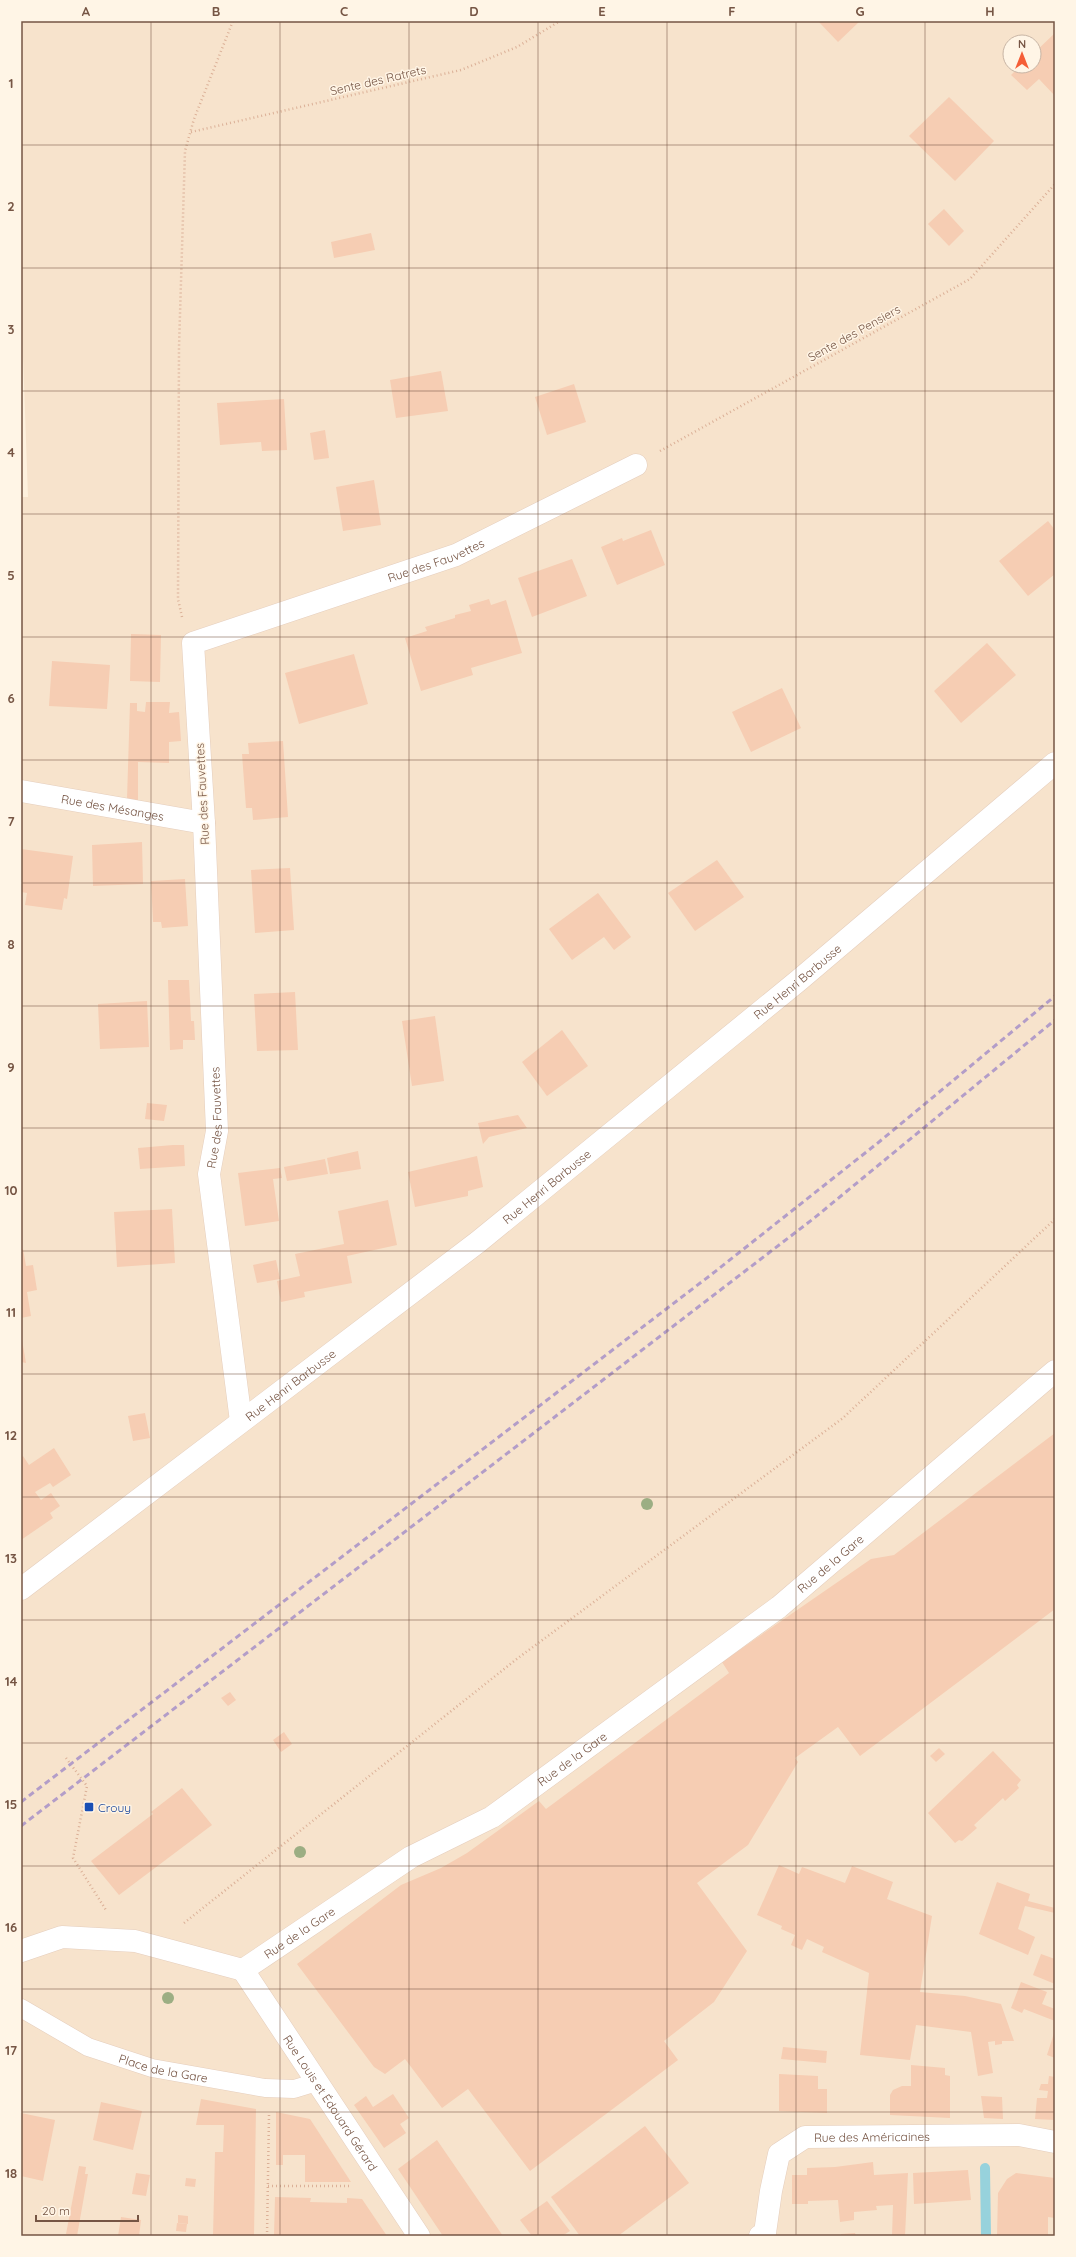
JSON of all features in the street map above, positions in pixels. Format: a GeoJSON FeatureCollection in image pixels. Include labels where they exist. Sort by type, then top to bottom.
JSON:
{"type":"FeatureCollection","features":[{"type":"Feature","properties":{"kind":"street","name":"Rue des Fauvettes"},"geometry":{"type":"LineString","coordinates":[[241,1421],[209,1174],[217,1131],[204,823],[193,643],[456,555],[636,465]]}},
{"type":"Feature","properties":{"kind":"street","name":"Rue Henri Barbusse"},"geometry":{"type":"LineString","coordinates":[[21,1589],[484,1237],[798,981],[948,852],[1055,763]]}},
{"type":"Feature","properties":{"kind":"street","name":"Rue des Mésanges"},"geometry":{"type":"LineString","coordinates":[[21,791],[204,823]]}},
{"type":"Feature","properties":{"kind":"street","name":"Rue de la Gare"},"geometry":{"type":"LineString","coordinates":[[243,1970],[411,1856],[492,1817],[766,1616],[1055,1371]]}},
{"type":"Feature","properties":{"kind":"street"},"geometry":{"type":"LineString","coordinates":[[21,1951],[62,1937],[126,1940],[155,1946],[243,1970]]}},
{"type":"Feature","properties":{"kind":"street","name":"Rue Louis et Édouard Gérard"},"geometry":{"type":"LineString","coordinates":[[243,1970],[419,2236]]}},
{"type":"Feature","properties":{"kind":"street","name":"Rue des Américaines"},"geometry":{"type":"LineString","coordinates":[[763,2235],[771,2191],[780,2154],[805,2137],[1019,2135],[1055,2142]]}},
{"type":"Feature","properties":{"kind":"lane","name":"Place de la Gare"},"geometry":{"type":"LineString","coordinates":[[21,2008],[88,2047],[145,2066],[269,2088],[294,2089],[317,2082]]}},
{"type":"Feature","properties":{"kind":"path"},"geometry":{"type":"LineString","coordinates":[[183,621],[178,600],[179,347],[185,151],[194,119],[233,21]]}},
{"type":"Feature","properties":{"kind":"path","name":"Sente des Ratrets"},"geometry":{"type":"LineString","coordinates":[[191,132],[461,70],[517,47],[560,21]]}},
{"type":"Feature","properties":{"kind":"path","name":"Sente des Pensiers"},"geometry":{"type":"LineString","coordinates":[[636,465],[970,279],[1055,184]]}},
{"type":"Feature","properties":{"kind":"path"},"geometry":{"type":"LineString","coordinates":[[155,1946],[518,1658],[843,1418],[1055,1219]]}},
{"type":"Feature","properties":{"kind":"path"},"geometry":{"type":"LineString","coordinates":[[66,1758],[87,1786],[73,1858],[126,1940]]}},
{"type":"Feature","properties":{"kind":"path"},"geometry":{"type":"LineString","coordinates":[[267,2236],[269,2088]]}},
{"type":"Feature","properties":{"kind":"path"},"geometry":{"type":"LineString","coordinates":[[268,2186],[346,2186]]}},
{"type":"Feature","properties":{"kind":"shaded area"},"geometry":{"type":"Polygon","coordinates":[[[21,21],[1055,21],[1055,2236],[21,2236],[21,497],[28,497],[21,299],[21,21]]]}},
{"type":"Feature","properties":{"kind":"building"},"geometry":{"type":"Polygon","coordinates":[[[818,21],[860,21],[838,42],[818,21]]]}},
{"type":"Feature","properties":{"kind":"building"},"geometry":{"type":"Polygon","coordinates":[[[1055,33],[1055,96],[1039,79],[1027,90],[1011,75],[1042,74],[1042,45],[1055,33]]]}},
{"type":"Feature","properties":{"kind":"building"},"geometry":{"type":"Polygon","coordinates":[[[949,97],[994,141],[955,181],[909,136],[949,97]]]}},
{"type":"Feature","properties":{"kind":"building"},"geometry":{"type":"Polygon","coordinates":[[[944,209],[964,231],[949,246],[928,224],[944,209]]]}},
{"type":"Feature","properties":{"kind":"building"},"geometry":{"type":"Polygon","coordinates":[[[371,233],[375,250],[334,258],[331,242],[371,233]]]}},
{"type":"Feature","properties":{"kind":"building"},"geometry":{"type":"Polygon","coordinates":[[[441,371],[448,411],[396,418],[390,380],[441,371]]]}},
{"type":"Feature","properties":{"kind":"building"},"geometry":{"type":"Polygon","coordinates":[[[574,384],[586,422],[547,435],[535,397],[574,384]]]}},
{"type":"Feature","properties":{"kind":"building"},"geometry":{"type":"Polygon","coordinates":[[[284,399],[287,450],[262,451],[261,442],[220,445],[217,403],[284,399]]]}},
{"type":"Feature","properties":{"kind":"building"},"geometry":{"type":"Polygon","coordinates":[[[325,430],[329,458],[314,460],[310,433],[325,430]]]}},
{"type":"Feature","properties":{"kind":"building"},"geometry":{"type":"Polygon","coordinates":[[[374,480],[381,525],[343,531],[336,487],[374,480]]]}},
{"type":"Feature","properties":{"kind":"building"},"geometry":{"type":"Polygon","coordinates":[[[1048,521],[1055,530],[1055,574],[1028,596],[999,561],[1048,521]]]}},
{"type":"Feature","properties":{"kind":"building"},"geometry":{"type":"Polygon","coordinates":[[[651,530],[665,565],[617,585],[601,547],[622,538],[623,541],[651,530]]]}},
{"type":"Feature","properties":{"kind":"building"},"geometry":{"type":"Polygon","coordinates":[[[572,559],[587,596],[532,617],[518,578],[572,559]]]}},
{"type":"Feature","properties":{"kind":"building"},"geometry":{"type":"Polygon","coordinates":[[[489,599],[491,605],[506,600],[522,653],[471,668],[473,675],[421,691],[405,638],[427,631],[425,627],[455,618],[455,615],[471,611],[469,605],[489,599]]]}},
{"type":"Feature","properties":{"kind":"building"},"geometry":{"type":"Polygon","coordinates":[[[131,634],[161,635],[160,682],[130,681],[131,634]]]}},
{"type":"Feature","properties":{"kind":"building"},"geometry":{"type":"Polygon","coordinates":[[[987,643],[1016,675],[961,723],[934,691],[987,643]]]}},
{"type":"Feature","properties":{"kind":"building"},"geometry":{"type":"Polygon","coordinates":[[[354,654],[368,704],[299,724],[285,673],[354,654]]]}},
{"type":"Feature","properties":{"kind":"building"},"geometry":{"type":"Polygon","coordinates":[[[52,661],[110,665],[107,709],[49,706],[52,661]]]}},
{"type":"Feature","properties":{"kind":"building"},"geometry":{"type":"Polygon","coordinates":[[[782,688],[801,728],[751,752],[732,712],[782,688]]]}},
{"type":"Feature","properties":{"kind":"building"},"geometry":{"type":"Polygon","coordinates":[[[146,702],[170,702],[169,713],[179,712],[181,741],[169,742],[169,763],[138,762],[138,801],[127,799],[130,703],[137,703],[137,711],[145,712],[146,702]]]}},
{"type":"Feature","properties":{"kind":"building"},"geometry":{"type":"Polygon","coordinates":[[[283,741],[288,817],[253,820],[252,808],[246,808],[242,754],[249,754],[248,743],[283,741]]]}},
{"type":"Feature","properties":{"kind":"building"},"geometry":{"type":"Polygon","coordinates":[[[142,842],[143,884],[93,886],[92,845],[142,842]]]}},
{"type":"Feature","properties":{"kind":"building"},"geometry":{"type":"Polygon","coordinates":[[[21,849],[73,856],[67,899],[64,898],[62,910],[25,905],[27,893],[21,892],[21,849]]]}},
{"type":"Feature","properties":{"kind":"building"},"geometry":{"type":"Polygon","coordinates":[[[717,860],[744,897],[695,931],[668,893],[717,860]]]}},
{"type":"Feature","properties":{"kind":"building"},"geometry":{"type":"Polygon","coordinates":[[[290,868],[294,930],[255,933],[251,870],[290,868]]]}},
{"type":"Feature","properties":{"kind":"building"},"geometry":{"type":"Polygon","coordinates":[[[185,879],[188,926],[162,928],[161,922],[153,922],[151,881],[185,879]]]}},
{"type":"Feature","properties":{"kind":"building"},"geometry":{"type":"Polygon","coordinates":[[[598,893],[631,937],[614,950],[604,937],[572,960],[549,929],[598,893]]]}},
{"type":"Feature","properties":{"kind":"building"},"geometry":{"type":"Polygon","coordinates":[[[168,980],[189,980],[191,1021],[194,1021],[195,1040],[183,1040],[183,1049],[170,1050],[168,980]]]}},
{"type":"Feature","properties":{"kind":"building"},"geometry":{"type":"Polygon","coordinates":[[[295,992],[298,1050],[257,1051],[254,994],[295,992]]]}},
{"type":"Feature","properties":{"kind":"building"},"geometry":{"type":"Polygon","coordinates":[[[147,1001],[149,1047],[100,1049],[98,1004],[147,1001]]]}},
{"type":"Feature","properties":{"kind":"building"},"geometry":{"type":"Polygon","coordinates":[[[435,1016],[444,1081],[412,1086],[402,1021],[435,1016]]]}},
{"type":"Feature","properties":{"kind":"building"},"geometry":{"type":"Polygon","coordinates":[[[562,1030],[588,1066],[547,1096],[522,1062],[562,1030]]]}},
{"type":"Feature","properties":{"kind":"building"},"geometry":{"type":"Polygon","coordinates":[[[147,1103],[167,1105],[164,1121],[145,1119],[147,1103]]]}},
{"type":"Feature","properties":{"kind":"building"},"geometry":{"type":"Polygon","coordinates":[[[518,1115],[527,1128],[489,1137],[483,1144],[478,1123],[518,1115]]]}},
{"type":"Feature","properties":{"kind":"building"},"geometry":{"type":"Polygon","coordinates":[[[184,1145],[185,1166],[140,1169],[138,1148],[184,1145]]]}},
{"type":"Feature","properties":{"kind":"building"},"geometry":{"type":"Polygon","coordinates":[[[358,1151],[361,1169],[330,1174],[327,1158],[358,1151]]]}},
{"type":"Feature","properties":{"kind":"building"},"geometry":{"type":"Polygon","coordinates":[[[477,1156],[483,1187],[468,1191],[468,1196],[415,1207],[408,1172],[477,1156]]]}},
{"type":"Feature","properties":{"kind":"building"},"geometry":{"type":"Polygon","coordinates":[[[325,1159],[328,1174],[287,1181],[284,1167],[325,1159]]]}},
{"type":"Feature","properties":{"kind":"building"},"geometry":{"type":"Polygon","coordinates":[[[280,1168],[282,1178],[273,1179],[279,1221],[245,1226],[238,1173],[280,1168]]]}},
{"type":"Feature","properties":{"kind":"building"},"geometry":{"type":"Polygon","coordinates":[[[388,1200],[397,1245],[347,1256],[352,1283],[304,1292],[305,1297],[281,1302],[277,1281],[300,1276],[295,1254],[344,1244],[338,1211],[388,1200]]]}},
{"type":"Feature","properties":{"kind":"building"},"geometry":{"type":"Polygon","coordinates":[[[172,1209],[175,1263],[117,1267],[114,1212],[172,1209]]]}},
{"type":"Feature","properties":{"kind":"building"},"geometry":{"type":"Polygon","coordinates":[[[23,1249],[26,1266],[33,1265],[37,1290],[27,1292],[31,1316],[21,1318],[21,1250],[23,1249]]]}},
{"type":"Feature","properties":{"kind":"building"},"geometry":{"type":"Polygon","coordinates":[[[276,1260],[280,1279],[257,1283],[253,1265],[276,1260]]]}},
{"type":"Feature","properties":{"kind":"building"},"geometry":{"type":"Polygon","coordinates":[[[22,1340],[26,1363],[21,1362],[22,1340]]]}},
{"type":"Feature","properties":{"kind":"building"},"geometry":{"type":"Polygon","coordinates":[[[145,1413],[150,1438],[133,1441],[128,1416],[145,1413]]]}},
{"type":"Feature","properties":{"kind":"building"},"geometry":{"type":"Polygon","coordinates":[[[1055,1433],[1055,1609],[860,1756],[838,1727],[795,1758],[798,1762],[748,1845],[697,1883],[747,1951],[714,2002],[664,2041],[678,2060],[530,2171],[468,2089],[442,2108],[405,2059],[385,2074],[374,2067],[297,1964],[401,1885],[441,1868],[467,1853],[539,1801],[546,1809],[729,1673],[722,1662],[871,1559],[894,1555],[1055,1433]]]}},
{"type":"Feature","properties":{"kind":"building"},"geometry":{"type":"Polygon","coordinates":[[[54,1448],[71,1475],[53,1487],[50,1483],[35,1492],[41,1500],[51,1493],[60,1506],[50,1513],[53,1518],[21,1540],[21,1458],[23,1456],[29,1465],[54,1448]]]}},
{"type":"Feature","properties":{"kind":"building"},"geometry":{"type":"Polygon","coordinates":[[[230,1692],[236,1700],[228,1706],[221,1698],[230,1692]]]}},
{"type":"Feature","properties":{"kind":"building"},"geometry":{"type":"Polygon","coordinates":[[[284,1732],[292,1744],[281,1752],[273,1740],[284,1732]]]}},
{"type":"Feature","properties":{"kind":"building"},"geometry":{"type":"Polygon","coordinates":[[[939,1748],[945,1754],[936,1762],[930,1756],[939,1748]]]}},
{"type":"Feature","properties":{"kind":"building"},"geometry":{"type":"Polygon","coordinates":[[[993,1751],[1021,1780],[1017,1785],[1019,1788],[1005,1801],[1003,1798],[974,1825],[977,1828],[962,1841],[959,1840],[955,1843],[928,1813],[993,1751]]]}},
{"type":"Feature","properties":{"kind":"building"},"geometry":{"type":"Polygon","coordinates":[[[182,1788],[212,1825],[119,1895],[91,1861],[153,1814],[151,1812],[182,1788]]]}},
{"type":"Feature","properties":{"kind":"building"},"geometry":{"type":"Polygon","coordinates":[[[779,1865],[799,1874],[802,1867],[845,1883],[852,1866],[893,1882],[887,1899],[932,1916],[920,1992],[965,1996],[1001,2004],[1014,2041],[1002,2041],[1002,2044],[995,2045],[995,2041],[988,2042],[993,2073],[978,2076],[971,2032],[916,2025],[910,2060],[860,2055],[869,1973],[822,1952],[824,1947],[807,1939],[802,1950],[791,1945],[795,1935],[781,1929],[782,1926],[757,1915],[779,1865]]]}},
{"type":"Feature","properties":{"kind":"building"},"geometry":{"type":"Polygon","coordinates":[[[997,1882],[1030,1894],[1028,1901],[1055,1908],[1055,1913],[1025,1906],[1018,1929],[1035,1937],[1028,1955],[979,1934],[997,1882]]]}},
{"type":"Feature","properties":{"kind":"building"},"geometry":{"type":"Polygon","coordinates":[[[1041,1954],[1055,1959],[1055,1984],[1033,1975],[1041,1954]]]}},
{"type":"Feature","properties":{"kind":"building"},"geometry":{"type":"Polygon","coordinates":[[[1021,1982],[1047,1992],[1042,2004],[1055,2009],[1055,2021],[1024,2009],[1022,2013],[1011,2008],[1021,1982]]]}},
{"type":"Feature","properties":{"kind":"building"},"geometry":{"type":"Polygon","coordinates":[[[1055,2030],[1055,2058],[1047,2055],[1055,2030]]]}},
{"type":"Feature","properties":{"kind":"building"},"geometry":{"type":"Polygon","coordinates":[[[783,2047],[827,2051],[826,2063],[781,2059],[783,2047]]]}},
{"type":"Feature","properties":{"kind":"building"},"geometry":{"type":"Polygon","coordinates":[[[911,2065],[945,2068],[945,2075],[950,2076],[950,2118],[890,2115],[890,2095],[893,2090],[902,2086],[911,2086],[911,2065]]]}},
{"type":"Feature","properties":{"kind":"building"},"geometry":{"type":"Polygon","coordinates":[[[779,2074],[818,2076],[818,2089],[827,2089],[827,2113],[779,2111],[779,2074]]]}},
{"type":"Feature","properties":{"kind":"building"},"geometry":{"type":"Polygon","coordinates":[[[1049,2076],[1055,2077],[1055,2120],[1035,2119],[1037,2098],[1047,2098],[1048,2091],[1039,2090],[1041,2084],[1048,2084],[1049,2076]]]}},
{"type":"Feature","properties":{"kind":"building"},"geometry":{"type":"Polygon","coordinates":[[[393,2094],[409,2118],[400,2124],[406,2133],[384,2148],[354,2105],[366,2096],[373,2107],[393,2094]]]}},
{"type":"Feature","properties":{"kind":"building"},"geometry":{"type":"Polygon","coordinates":[[[981,2096],[1002,2097],[1003,2119],[984,2118],[981,2096]]]}},
{"type":"Feature","properties":{"kind":"building"},"geometry":{"type":"Polygon","coordinates":[[[201,2099],[256,2109],[254,2236],[213,2236],[215,2152],[223,2152],[224,2125],[196,2125],[201,2099]]]}},
{"type":"Feature","properties":{"kind":"building"},"geometry":{"type":"Polygon","coordinates":[[[101,2102],[142,2111],[133,2150],[93,2140],[101,2102]]]}},
{"type":"Feature","properties":{"kind":"building"},"geometry":{"type":"Polygon","coordinates":[[[276,2112],[310,2119],[351,2182],[305,2182],[305,2155],[283,2155],[283,2165],[276,2165],[276,2112]]]}},
{"type":"Feature","properties":{"kind":"building"},"geometry":{"type":"Polygon","coordinates":[[[21,2113],[55,2120],[43,2181],[21,2176],[21,2113]]]}},
{"type":"Feature","properties":{"kind":"building"},"geometry":{"type":"Polygon","coordinates":[[[645,2126],[689,2183],[618,2236],[580,2236],[551,2197],[645,2126]]]}},
{"type":"Feature","properties":{"kind":"building"},"geometry":{"type":"Polygon","coordinates":[[[437,2140],[503,2236],[443,2236],[398,2169],[437,2140]]]}},
{"type":"Feature","properties":{"kind":"building"},"geometry":{"type":"Polygon","coordinates":[[[873,2162],[874,2175],[908,2173],[905,2236],[892,2236],[893,2205],[876,2206],[877,2210],[854,2212],[854,2220],[840,2222],[838,2200],[808,2201],[808,2204],[792,2204],[792,2175],[807,2175],[807,2168],[835,2167],[873,2162]]]}},
{"type":"Feature","properties":{"kind":"building"},"geometry":{"type":"Polygon","coordinates":[[[79,2166],[86,2167],[85,2174],[88,2174],[77,2236],[66,2234],[79,2166]]]}},
{"type":"Feature","properties":{"kind":"building"},"geometry":{"type":"Polygon","coordinates":[[[968,2170],[971,2200],[914,2204],[913,2173],[968,2170]]]}},
{"type":"Feature","properties":{"kind":"building"},"geometry":{"type":"Polygon","coordinates":[[[136,2173],[150,2175],[146,2196],[132,2194],[136,2173]]]}},
{"type":"Feature","properties":{"kind":"building"},"geometry":{"type":"Polygon","coordinates":[[[1016,2173],[1055,2178],[1055,2218],[1048,2217],[1048,2236],[997,2236],[998,2193],[1007,2179],[1016,2173]]]}},
{"type":"Feature","properties":{"kind":"building"},"geometry":{"type":"Polygon","coordinates":[[[186,2178],[196,2179],[195,2187],[185,2186],[186,2178]]]}},
{"type":"Feature","properties":{"kind":"building"},"geometry":{"type":"Polygon","coordinates":[[[275,2197],[311,2198],[310,2202],[347,2203],[347,2198],[362,2199],[387,2236],[274,2236],[275,2197]]]}},
{"type":"Feature","properties":{"kind":"building"},"geometry":{"type":"Polygon","coordinates":[[[547,2201],[570,2231],[562,2236],[532,2236],[520,2220],[547,2201]]]}},
{"type":"Feature","properties":{"kind":"building"},"geometry":{"type":"Polygon","coordinates":[[[178,2215],[188,2216],[188,2224],[178,2223],[178,2215]]]}},
{"type":"Feature","properties":{"kind":"building"},"geometry":{"type":"Polygon","coordinates":[[[121,2217],[141,2220],[139,2236],[118,2236],[121,2217]]]}},
{"type":"Feature","properties":{"kind":"building"},"geometry":{"type":"Polygon","coordinates":[[[177,2223],[187,2224],[186,2232],[176,2231],[177,2223]]]}},
{"type":"Feature","properties":{"kind":"building"},"geometry":{"type":"Polygon","coordinates":[[[855,2233],[856,2236],[841,2236],[841,2234],[855,2233]]]}},
{"type":"Feature","properties":{"kind":"waterway"},"geometry":{"type":"LineString","coordinates":[[985,2168],[986,2236]]}},
{"type":"Feature","properties":{"kind":"railway"},"geometry":{"type":"LineString","coordinates":[[21,1802],[712,1274],[879,1142],[1055,996]]}},
{"type":"Feature","properties":{"kind":"railway"},"geometry":{"type":"LineString","coordinates":[[21,1826],[813,1219],[1055,1020]]}},
{"type":"Feature","properties":{"kind":"place","name":"Crouy"},"geometry":{"type":"Point","coordinates":[89,1807]}}]}
